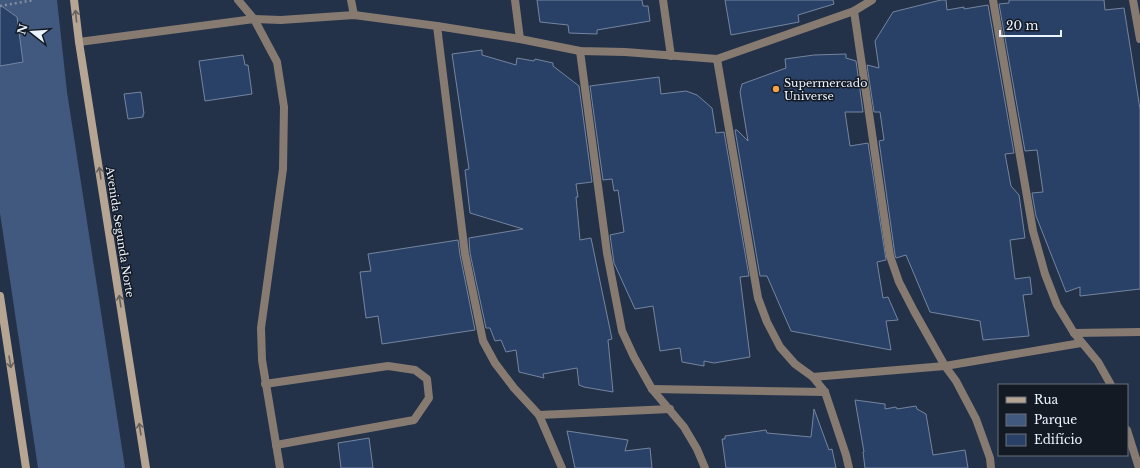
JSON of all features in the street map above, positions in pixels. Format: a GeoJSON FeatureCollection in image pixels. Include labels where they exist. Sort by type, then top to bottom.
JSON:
{"type":"FeatureCollection","features":[{"type":"Feature","properties":{"kind":"main road","name":"Avenida Segunda Norte"},"geometry":{"type":"LineString","coordinates":[[74,0],[79,42],[146,468]]}},
{"type":"Feature","properties":{"kind":"main road"},"geometry":{"type":"LineString","coordinates":[[0,296],[26,468]]}},
{"type":"Feature","properties":{"kind":"street"},"geometry":{"type":"LineString","coordinates":[[238,0],[254,19],[277,62],[284,107],[283,169],[261,328],[262,360],[265,384],[280,468]]}},
{"type":"Feature","properties":{"kind":"street"},"geometry":{"type":"LineString","coordinates":[[351,0],[354,15]]}},
{"type":"Feature","properties":{"kind":"street"},"geometry":{"type":"LineString","coordinates":[[515,0],[520,39]]}},
{"type":"Feature","properties":{"kind":"street"},"geometry":{"type":"LineString","coordinates":[[663,0],[671,56]]}},
{"type":"Feature","properties":{"kind":"street"},"geometry":{"type":"LineString","coordinates":[[79,42],[254,19],[281,20],[354,15],[520,39],[580,51],[625,52],[717,59],[854,11],[872,0]]}},
{"type":"Feature","properties":{"kind":"street"},"geometry":{"type":"LineString","coordinates":[[993,0],[1033,230],[1045,274],[1057,305],[1081,343],[1098,362],[1110,384]]}},
{"type":"Feature","properties":{"kind":"street"},"geometry":{"type":"LineString","coordinates":[[1133,0],[1140,39]]}},
{"type":"Feature","properties":{"kind":"street"},"geometry":{"type":"LineString","coordinates":[[854,11],[890,256],[899,282],[914,311],[945,366],[956,381],[976,419],[990,458],[991,468]]}},
{"type":"Feature","properties":{"kind":"street"},"geometry":{"type":"LineString","coordinates":[[437,26],[465,254],[483,341],[495,363],[514,388],[540,416],[562,468]]}},
{"type":"Feature","properties":{"kind":"street"},"geometry":{"type":"LineString","coordinates":[[580,51],[607,253],[622,331],[634,357],[652,389],[684,427],[705,468]]}},
{"type":"Feature","properties":{"kind":"street"},"geometry":{"type":"LineString","coordinates":[[717,59],[758,298],[767,322],[780,347],[795,364],[813,377],[824,392],[846,454],[849,468]]}},
{"type":"Feature","properties":{"kind":"street"},"geometry":{"type":"LineString","coordinates":[[1074,333],[1140,332]]}},
{"type":"Feature","properties":{"kind":"street"},"geometry":{"type":"LineString","coordinates":[[813,377],[945,366],[1081,343]]}},
{"type":"Feature","properties":{"kind":"street"},"geometry":{"type":"LineString","coordinates":[[265,384],[388,366],[415,370],[427,379],[429,398],[414,420],[276,445]]}},
{"type":"Feature","properties":{"kind":"street"},"geometry":{"type":"LineString","coordinates":[[652,389],[824,392]]}},
{"type":"Feature","properties":{"kind":"street"},"geometry":{"type":"LineString","coordinates":[[540,416],[670,409]]}},
{"type":"Feature","properties":{"kind":"street"},"geometry":{"type":"LineString","coordinates":[[1128,433],[1139,468]]}},
{"type":"Feature","properties":{"kind":"path"},"geometry":{"type":"LineString","coordinates":[[0,6],[34,0]]}},
{"type":"Feature","properties":{"kind":"green space"},"geometry":{"type":"Polygon","coordinates":[[[0,0],[57,0],[67,92],[125,468],[38,468],[0,213],[0,0]]]}},
{"type":"Feature","properties":{"kind":"building"},"geometry":{"type":"Polygon","coordinates":[[[537,0],[642,0],[643,6],[648,6],[650,21],[597,30],[597,34],[569,33],[568,25],[540,22],[537,0]]]}},
{"type":"Feature","properties":{"kind":"building"},"geometry":{"type":"Polygon","coordinates":[[[725,0],[833,0],[834,4],[798,15],[799,22],[731,35],[725,0]]]}},
{"type":"Feature","properties":{"kind":"building"},"geometry":{"type":"Polygon","coordinates":[[[946,0],[947,10],[988,5],[1014,153],[1005,154],[1011,186],[1019,195],[1025,238],[1010,240],[1015,279],[1030,277],[1032,294],[1023,295],[1029,336],[983,340],[980,321],[930,312],[906,255],[896,258],[895,255],[879,141],[884,140],[880,112],[874,112],[867,65],[879,68],[875,41],[893,12],[946,0]]]}},
{"type":"Feature","properties":{"kind":"building"},"geometry":{"type":"Polygon","coordinates":[[[1009,0],[1104,0],[1105,10],[1124,8],[1140,109],[1140,289],[1080,296],[1080,287],[1066,292],[1036,216],[1032,193],[1043,192],[1037,150],[1025,151],[999,4],[1009,3],[1009,0]]]}},
{"type":"Feature","properties":{"kind":"building"},"geometry":{"type":"Polygon","coordinates":[[[0,5],[17,17],[23,62],[0,66],[0,5]]]}},
{"type":"Feature","properties":{"kind":"building"},"geometry":{"type":"Polygon","coordinates":[[[482,50],[482,55],[516,65],[517,58],[534,61],[535,59],[553,63],[553,66],[579,86],[592,182],[576,184],[580,240],[591,238],[612,339],[608,340],[613,392],[579,385],[577,368],[543,374],[544,378],[519,372],[516,350],[506,352],[501,340],[495,341],[490,328],[486,328],[470,253],[469,238],[523,229],[470,213],[465,170],[469,169],[452,54],[482,50]]]}},
{"type":"Feature","properties":{"kind":"building"},"geometry":{"type":"Polygon","coordinates":[[[846,54],[846,58],[856,61],[863,112],[845,112],[850,146],[868,143],[886,260],[877,262],[883,298],[888,297],[898,320],[886,321],[891,350],[791,331],[767,276],[760,276],[735,130],[737,130],[748,141],[740,92],[742,84],[786,68],[785,59],[814,55],[846,54]]]}},
{"type":"Feature","properties":{"kind":"building"},"geometry":{"type":"Polygon","coordinates":[[[243,55],[245,65],[248,65],[252,94],[205,101],[199,61],[243,55]]]}},
{"type":"Feature","properties":{"kind":"building"},"geometry":{"type":"Polygon","coordinates":[[[659,77],[661,94],[686,91],[697,95],[712,108],[716,133],[724,132],[749,276],[740,277],[750,357],[714,363],[704,361],[704,366],[682,362],[680,348],[660,351],[653,306],[635,309],[614,263],[610,235],[624,232],[618,190],[614,191],[612,179],[603,180],[590,86],[659,77]]]}},
{"type":"Feature","properties":{"kind":"building"},"geometry":{"type":"Polygon","coordinates":[[[141,92],[144,114],[143,117],[128,119],[124,94],[141,92]]]}},
{"type":"Feature","properties":{"kind":"building"},"geometry":{"type":"Polygon","coordinates":[[[458,240],[475,330],[382,344],[378,316],[366,318],[360,272],[371,271],[368,254],[458,240]]]}},
{"type":"Feature","properties":{"kind":"building"},"geometry":{"type":"Polygon","coordinates":[[[855,400],[885,404],[885,409],[916,406],[917,409],[926,414],[933,455],[965,450],[968,468],[865,468],[864,452],[855,400]]]}},
{"type":"Feature","properties":{"kind":"building"},"geometry":{"type":"Polygon","coordinates":[[[814,409],[829,450],[832,449],[836,468],[726,468],[722,439],[725,439],[725,436],[766,430],[767,433],[811,437],[814,409]]]}},
{"type":"Feature","properties":{"kind":"building"},"geometry":{"type":"Polygon","coordinates":[[[567,431],[628,440],[625,451],[650,448],[652,468],[575,468],[567,431]]]}},
{"type":"Feature","properties":{"kind":"building"},"geometry":{"type":"Polygon","coordinates":[[[369,438],[373,468],[341,468],[338,443],[369,438]]]}},
{"type":"Feature","properties":{"kind":"place","name":"Supermercado Universe"},"geometry":{"type":"Point","coordinates":[776,89]}}]}
